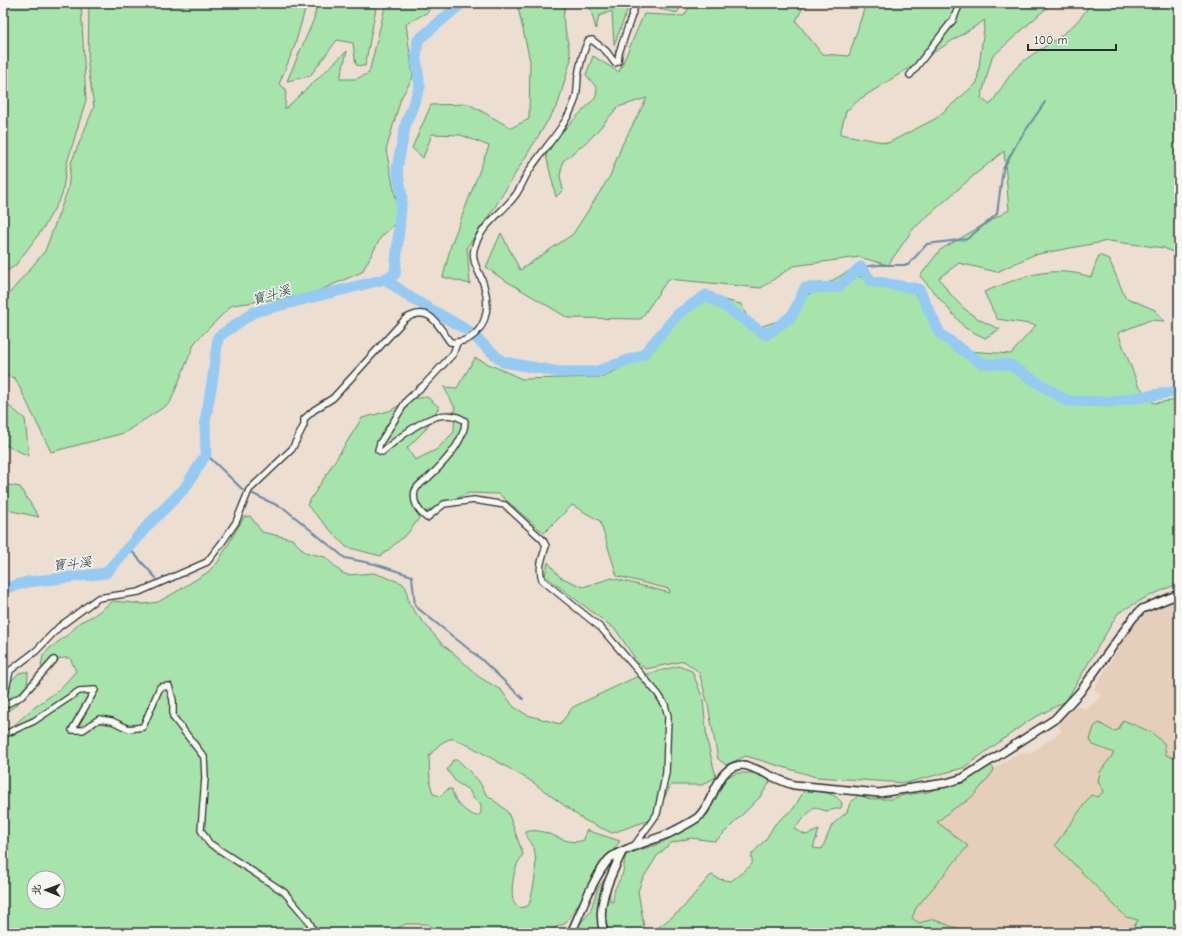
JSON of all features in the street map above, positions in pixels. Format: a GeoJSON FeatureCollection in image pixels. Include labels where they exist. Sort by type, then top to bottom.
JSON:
{"type":"FeatureCollection","features":[{"type":"Feature","properties":{"kind":"street"},"geometry":{"type":"LineString","coordinates":[[3,676],[36,651],[59,627],[98,598],[139,592],[207,562],[236,522],[249,490],[292,449],[301,431],[304,419],[314,410],[334,398],[406,319],[415,314],[421,313],[429,315],[450,342],[457,343],[474,336],[482,327],[486,315],[484,285],[475,267],[474,252],[477,240],[484,228],[515,197],[530,170],[568,115],[575,102],[582,60],[588,41],[592,40],[597,43],[615,63],[618,62],[619,53],[636,3]]}},
{"type":"Feature","properties":{"kind":"street"},"geometry":{"type":"LineString","coordinates":[[910,75],[953,20],[960,3]]}},
{"type":"Feature","properties":{"kind":"street"},"geometry":{"type":"LineString","coordinates":[[457,343],[453,354],[402,407],[380,443],[378,450],[382,452],[430,418],[458,416],[465,421],[461,436],[451,453],[428,478],[419,484],[415,491],[415,500],[421,514],[427,518],[444,504],[474,500],[505,505],[543,540],[546,546],[541,558],[539,571],[542,580],[601,628],[658,694],[665,705],[668,716],[666,773],[657,814],[633,848]]}},
{"type":"Feature","properties":{"kind":"street"},"geometry":{"type":"LineString","coordinates":[[569,933],[572,932],[592,886],[610,857],[668,834],[692,822],[706,808],[723,774],[731,768],[743,765],[782,782],[794,785],[869,793],[889,792],[963,778],[1055,719],[1080,692],[1133,618],[1142,609],[1179,594]]}},
{"type":"Feature","properties":{"kind":"street"},"geometry":{"type":"LineString","coordinates":[[3,706],[22,696],[54,660]]}},
{"type":"Feature","properties":{"kind":"street"},"geometry":{"type":"LineString","coordinates":[[3,691],[6,689],[10,671]]}},
{"type":"Feature","properties":{"kind":"street"},"geometry":{"type":"LineString","coordinates":[[3,735],[34,721],[79,690],[95,690],[72,730],[83,730],[99,719],[112,721],[129,730],[143,727],[160,686],[169,686],[173,700],[173,717],[204,757],[201,830],[209,843],[284,892],[308,920],[315,933]]}},
{"type":"Feature","properties":{"kind":"street"},"geometry":{"type":"LineString","coordinates":[[604,933],[600,910],[607,885],[622,852]]}},
{"type":"Feature","properties":{"kind":"shaded area"},"geometry":{"type":"Polygon","coordinates":[[[1179,597],[1179,760],[1166,755],[1164,743],[1151,732],[1123,720],[1119,730],[1113,731],[1099,723],[1114,753],[1104,791],[1098,797],[1130,919],[1139,920],[1131,931],[1123,933],[977,933],[950,926],[934,919],[919,923],[912,918],[937,822],[953,809],[967,801],[994,769],[1018,753],[1029,754],[1061,732],[1058,721],[1076,706],[1087,709],[1102,696],[1094,689],[1135,621],[1159,605],[1179,597]]]}},
{"type":"Feature","properties":{"kind":"green space"},"geometry":{"type":"Polygon","coordinates":[[[3,3],[81,3],[86,100],[67,163],[62,195],[44,227],[15,266],[3,273],[3,3]]]}},
{"type":"Feature","properties":{"kind":"green space"},"geometry":{"type":"Polygon","coordinates":[[[89,3],[307,3],[294,48],[279,84],[286,89],[285,109],[347,51],[340,79],[356,79],[369,73],[386,3],[431,3],[428,12],[406,24],[413,77],[401,98],[386,150],[400,219],[381,237],[362,272],[309,295],[232,305],[195,342],[170,403],[124,433],[51,452],[15,378],[3,375],[3,301],[45,251],[68,189],[71,163],[94,107],[88,66],[89,3]]]}},
{"type":"Feature","properties":{"kind":"green space"},"geometry":{"type":"Polygon","coordinates":[[[317,3],[377,3],[365,66],[356,65],[353,43],[337,40],[310,76],[287,81],[314,19],[317,3]]]}},
{"type":"Feature","properties":{"kind":"green space"},"geometry":{"type":"Polygon","coordinates":[[[517,3],[565,3],[563,18],[571,59],[558,104],[493,210],[467,247],[470,284],[443,277],[451,245],[489,146],[461,135],[432,134],[423,158],[412,148],[431,105],[469,104],[511,128],[529,119],[530,61],[517,3]]]}},
{"type":"Feature","properties":{"kind":"green space"},"geometry":{"type":"Polygon","coordinates":[[[585,3],[630,3],[614,45],[612,11],[599,16],[596,29],[590,7],[585,3]]]}},
{"type":"Feature","properties":{"kind":"green space"},"geometry":{"type":"Polygon","coordinates":[[[648,3],[683,3],[677,13],[655,8],[648,3]]]}},
{"type":"Feature","properties":{"kind":"green space"},"geometry":{"type":"Polygon","coordinates":[[[692,3],[805,3],[796,21],[822,54],[849,56],[866,3],[1052,3],[992,57],[981,98],[990,105],[1017,67],[1030,56],[1069,30],[1084,13],[1090,3],[1145,3],[1149,6],[1179,5],[1179,255],[1164,248],[1108,241],[1033,255],[997,272],[959,263],[939,278],[958,303],[972,315],[1000,329],[985,338],[965,328],[920,276],[940,250],[1009,210],[1004,151],[913,229],[888,265],[859,257],[793,266],[761,288],[668,279],[641,319],[568,318],[498,276],[486,267],[501,233],[520,270],[573,234],[610,176],[622,145],[647,98],[618,107],[591,138],[563,161],[560,176],[563,190],[556,197],[546,155],[559,135],[596,97],[597,88],[586,75],[593,56],[619,72],[644,14],[684,16],[692,3]],[[985,20],[860,99],[846,111],[840,134],[888,143],[935,119],[977,83],[985,20]]]}},
{"type":"Feature","properties":{"kind":"green space"},"geometry":{"type":"Polygon","coordinates":[[[1099,255],[1109,259],[1125,297],[1155,310],[1164,321],[1150,320],[1118,333],[1138,385],[1154,403],[1179,400],[1179,583],[1145,598],[1118,613],[1066,701],[1030,720],[963,768],[906,783],[816,777],[746,756],[726,765],[718,759],[708,705],[699,672],[684,661],[646,669],[638,663],[616,630],[545,576],[548,562],[560,577],[583,587],[612,578],[670,593],[669,589],[617,576],[600,521],[572,505],[544,533],[499,494],[469,493],[423,513],[408,533],[381,556],[346,547],[307,505],[362,418],[389,411],[411,399],[427,397],[439,407],[425,430],[407,448],[415,460],[436,450],[454,432],[455,408],[444,387],[457,388],[475,358],[522,379],[603,377],[641,357],[670,325],[703,295],[741,304],[753,329],[778,321],[809,294],[847,272],[870,280],[909,285],[953,350],[1011,354],[1036,325],[997,319],[984,292],[1024,277],[1049,272],[1076,273],[1091,277],[1099,255]]]}},
{"type":"Feature","properties":{"kind":"green space"},"geometry":{"type":"Polygon","coordinates":[[[3,401],[25,419],[29,456],[3,444],[3,401]]]}},
{"type":"Feature","properties":{"kind":"green space"},"geometry":{"type":"Polygon","coordinates":[[[3,484],[20,487],[39,517],[3,509],[3,484]]]}},
{"type":"Feature","properties":{"kind":"green space"},"geometry":{"type":"Polygon","coordinates":[[[250,516],[262,532],[292,539],[305,552],[325,557],[342,573],[348,575],[374,573],[402,583],[406,588],[409,604],[442,644],[479,677],[501,690],[514,707],[527,715],[560,724],[573,707],[636,677],[678,666],[692,671],[703,699],[707,740],[716,777],[702,785],[671,785],[653,819],[612,833],[584,820],[531,781],[472,747],[454,739],[449,739],[440,744],[429,756],[430,783],[433,794],[441,796],[448,789],[452,789],[454,798],[460,806],[473,815],[477,816],[481,813],[481,804],[473,798],[469,790],[456,782],[447,770],[453,760],[458,760],[479,781],[486,794],[506,810],[509,815],[523,854],[514,873],[512,888],[512,895],[517,906],[522,908],[529,905],[535,877],[536,862],[534,848],[527,837],[526,832],[541,831],[562,839],[577,842],[584,840],[586,830],[620,841],[566,922],[548,933],[437,933],[427,924],[406,924],[387,933],[3,933],[3,735],[31,710],[60,689],[76,671],[70,658],[56,660],[45,669],[41,666],[43,656],[50,648],[71,632],[80,622],[93,616],[113,601],[144,604],[158,602],[208,572],[218,562],[244,517],[250,516]]]}},
{"type":"Feature","properties":{"kind":"green space"},"geometry":{"type":"Polygon","coordinates":[[[28,672],[28,679],[23,697],[10,710],[3,713],[3,689],[19,673],[28,672]]]}},
{"type":"Feature","properties":{"kind":"green space"},"geometry":{"type":"Polygon","coordinates":[[[1123,720],[1151,732],[1164,743],[1166,755],[1179,760],[1179,892],[1175,897],[1179,904],[1179,933],[1123,933],[1131,931],[1138,920],[1126,917],[1055,845],[1091,795],[1098,797],[1104,791],[1098,782],[1100,772],[1114,753],[1093,745],[1090,740],[1094,727],[1099,723],[1113,731],[1118,730],[1123,720]]]}},
{"type":"Feature","properties":{"kind":"green space"},"geometry":{"type":"Polygon","coordinates":[[[987,766],[991,766],[994,769],[993,772],[976,793],[937,822],[968,846],[916,908],[912,918],[919,923],[934,919],[950,926],[977,933],[651,933],[681,910],[709,877],[712,875],[719,879],[731,881],[751,865],[752,854],[766,839],[775,824],[794,808],[805,789],[830,794],[842,803],[841,808],[826,811],[814,807],[794,829],[806,835],[819,830],[813,848],[822,849],[832,825],[847,812],[850,803],[859,795],[870,799],[892,799],[904,795],[928,792],[940,787],[956,784],[987,766]]]}},
{"type":"Feature","properties":{"kind":"green space"},"geometry":{"type":"Polygon","coordinates":[[[737,773],[750,773],[763,776],[770,782],[760,797],[718,839],[714,841],[691,838],[671,843],[657,856],[642,880],[638,891],[645,933],[564,933],[579,925],[590,912],[598,888],[609,873],[610,901],[613,902],[615,890],[622,875],[627,854],[659,844],[678,834],[687,826],[702,819],[708,814],[726,778],[737,773]]]}},
{"type":"Feature","properties":{"kind":"waterway","name":"寶斗溪"},"geometry":{"type":"LineString","coordinates":[[3,589],[27,582],[106,573],[149,524],[185,488],[206,454],[205,422],[218,337],[254,312],[385,279],[395,274],[402,196],[397,168],[406,123],[420,87],[416,59],[418,40],[462,3]]}},
{"type":"Feature","properties":{"kind":"waterway"},"geometry":{"type":"LineString","coordinates":[[861,267],[878,265],[908,265],[927,244],[967,239],[997,214],[1003,169],[1017,143],[1045,102]]}},
{"type":"Feature","properties":{"kind":"waterway"},"geometry":{"type":"LineString","coordinates":[[385,279],[411,298],[467,330],[503,362],[559,372],[595,372],[643,355],[678,314],[706,295],[766,335],[792,316],[805,288],[838,287],[861,267],[871,281],[919,289],[940,334],[981,363],[1010,365],[1067,401],[1109,402],[1179,391]]}},
{"type":"Feature","properties":{"kind":"waterway"},"geometry":{"type":"LineString","coordinates":[[206,454],[243,490]]}},
{"type":"Feature","properties":{"kind":"waterway"},"geometry":{"type":"LineString","coordinates":[[253,494],[285,509],[345,558],[375,564],[412,576],[415,606],[481,659],[523,699]]}},
{"type":"Feature","properties":{"kind":"waterway"},"geometry":{"type":"LineString","coordinates":[[128,547],[156,578]]}}]}
